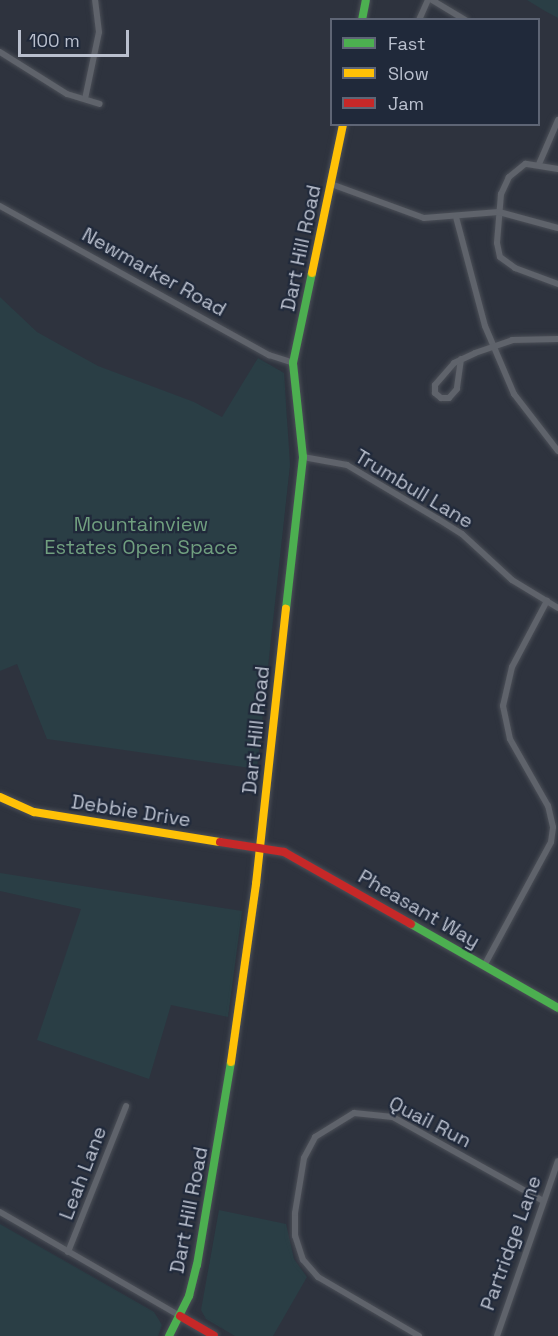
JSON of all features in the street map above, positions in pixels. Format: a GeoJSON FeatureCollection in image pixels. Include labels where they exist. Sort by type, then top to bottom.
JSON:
{"type":"FeatureCollection","features":[{"type":"Feature","properties":{"kind":"main road"},"geometry":{"type":"LineString","coordinates":[[362,18],[366,0]]}},
{"type":"Feature","properties":{"kind":"main road","name":"Dart Hill Road"},"geometry":{"type":"LineString","coordinates":[[169,1336],[180,1316],[197,1265],[215,1172],[260,848],[303,457],[293,363],[343,126]]}},
{"type":"Feature","properties":{"kind":"main road","name":"Debbie Drive"},"geometry":{"type":"LineString","coordinates":[[0,798],[34,812],[260,848]]}},
{"type":"Feature","properties":{"kind":"main road","name":"Pheasant Way"},"geometry":{"type":"LineString","coordinates":[[260,848],[284,852],[307,862],[558,1008]]}},
{"type":"Feature","properties":{"kind":"main road"},"geometry":{"type":"LineString","coordinates":[[180,1316],[214,1336]]}},
{"type":"Feature","properties":{"kind":"street"},"geometry":{"type":"LineString","coordinates":[[85,99],[99,32],[95,0]]}},
{"type":"Feature","properties":{"kind":"street"},"geometry":{"type":"LineString","coordinates":[[420,18],[430,0],[462,18]]}},
{"type":"Feature","properties":{"kind":"street"},"geometry":{"type":"LineString","coordinates":[[0,52],[67,94],[99,104]]}},
{"type":"Feature","properties":{"kind":"street"},"geometry":{"type":"LineString","coordinates":[[539,164],[558,120]]}},
{"type":"Feature","properties":{"kind":"street"},"geometry":{"type":"LineString","coordinates":[[558,169],[539,164],[525,164],[509,177],[501,194],[497,243],[500,257],[515,267],[558,284]]}},
{"type":"Feature","properties":{"kind":"street"},"geometry":{"type":"LineString","coordinates":[[331,184],[408,214],[456,217],[499,212],[558,228]]}},
{"type":"Feature","properties":{"kind":"street","name":"Newmarker Road"},"geometry":{"type":"LineString","coordinates":[[0,206],[269,355],[293,363]]}},
{"type":"Feature","properties":{"kind":"street"},"geometry":{"type":"LineString","coordinates":[[456,217],[485,326],[514,393],[558,451]]}},
{"type":"Feature","properties":{"kind":"street"},"geometry":{"type":"LineString","coordinates":[[461,359],[457,389],[449,398],[441,398],[435,393],[435,385],[461,359],[512,340],[558,339]]}},
{"type":"Feature","properties":{"kind":"street","name":"Trumbull Lane"},"geometry":{"type":"LineString","coordinates":[[303,457],[347,465],[462,534],[512,580],[558,608]]}},
{"type":"Feature","properties":{"kind":"street"},"geometry":{"type":"LineString","coordinates":[[484,966],[545,859],[556,827],[548,806],[510,739],[503,706],[512,667],[547,602]]}},
{"type":"Feature","properties":{"kind":"street","name":"Leah Lane"},"geometry":{"type":"LineString","coordinates":[[68,1252],[126,1106]]}},
{"type":"Feature","properties":{"kind":"street","name":"Quail Run"},"geometry":{"type":"LineString","coordinates":[[419,1336],[318,1278],[303,1260],[295,1236],[295,1213],[304,1158],[315,1137],[354,1113],[393,1118],[543,1201]]}},
{"type":"Feature","properties":{"kind":"street","name":"Partridge Lane"},"geometry":{"type":"LineString","coordinates":[[497,1336],[558,1161]]}},
{"type":"Feature","properties":{"kind":"street"},"geometry":{"type":"LineString","coordinates":[[0,1212],[180,1316]]}},
{"type":"Feature","properties":{"kind":"green space"},"geometry":{"type":"Polygon","coordinates":[[[527,0],[558,0],[558,18],[545,11],[527,0]]]}},
{"type":"Feature","properties":{"kind":"green space","name":"Mountainview Estates Open Space"},"geometry":{"type":"Polygon","coordinates":[[[0,297],[37,332],[98,366],[194,402],[222,417],[258,358],[284,373],[290,465],[257,769],[47,739],[17,664],[0,671],[0,297]]]}},
{"type":"Feature","properties":{"kind":"green space"},"geometry":{"type":"Polygon","coordinates":[[[0,873],[242,911],[228,1017],[171,1005],[149,1079],[37,1040],[81,909],[0,891],[0,873]]]}},
{"type":"Feature","properties":{"kind":"green space"},"geometry":{"type":"Polygon","coordinates":[[[219,1210],[286,1224],[294,1259],[307,1277],[273,1336],[235,1336],[206,1319],[201,1310],[219,1210]]]}},
{"type":"Feature","properties":{"kind":"green space"},"geometry":{"type":"Polygon","coordinates":[[[0,1224],[154,1312],[162,1325],[158,1336],[0,1336],[0,1224]]]}},
{"type":"Feature","properties":{"kind":"traffic: fast"},"geometry":{"type":"LineString","coordinates":[[362,18],[366,0]]}},
{"type":"Feature","properties":{"kind":"traffic: fast"},"geometry":{"type":"LineString","coordinates":[[286,609],[303,457],[293,363],[312,273]]}},
{"type":"Feature","properties":{"kind":"traffic: fast"},"geometry":{"type":"LineString","coordinates":[[411,924],[558,1008]]}},
{"type":"Feature","properties":{"kind":"traffic: fast"},"geometry":{"type":"LineString","coordinates":[[169,1336],[189,1296],[197,1265],[231,1062]]}},
{"type":"Feature","properties":{"kind":"traffic: slow"},"geometry":{"type":"LineString","coordinates":[[312,273],[343,126]]}},
{"type":"Feature","properties":{"kind":"traffic: slow"},"geometry":{"type":"LineString","coordinates":[[231,1062],[256,884],[286,609]]}},
{"type":"Feature","properties":{"kind":"traffic: slow"},"geometry":{"type":"LineString","coordinates":[[0,797],[34,812],[220,842]]}},
{"type":"Feature","properties":{"kind":"traffic: jam"},"geometry":{"type":"LineString","coordinates":[[220,842],[284,852],[411,924]]}},
{"type":"Feature","properties":{"kind":"traffic: jam"},"geometry":{"type":"LineString","coordinates":[[180,1316],[214,1336]]}}]}
